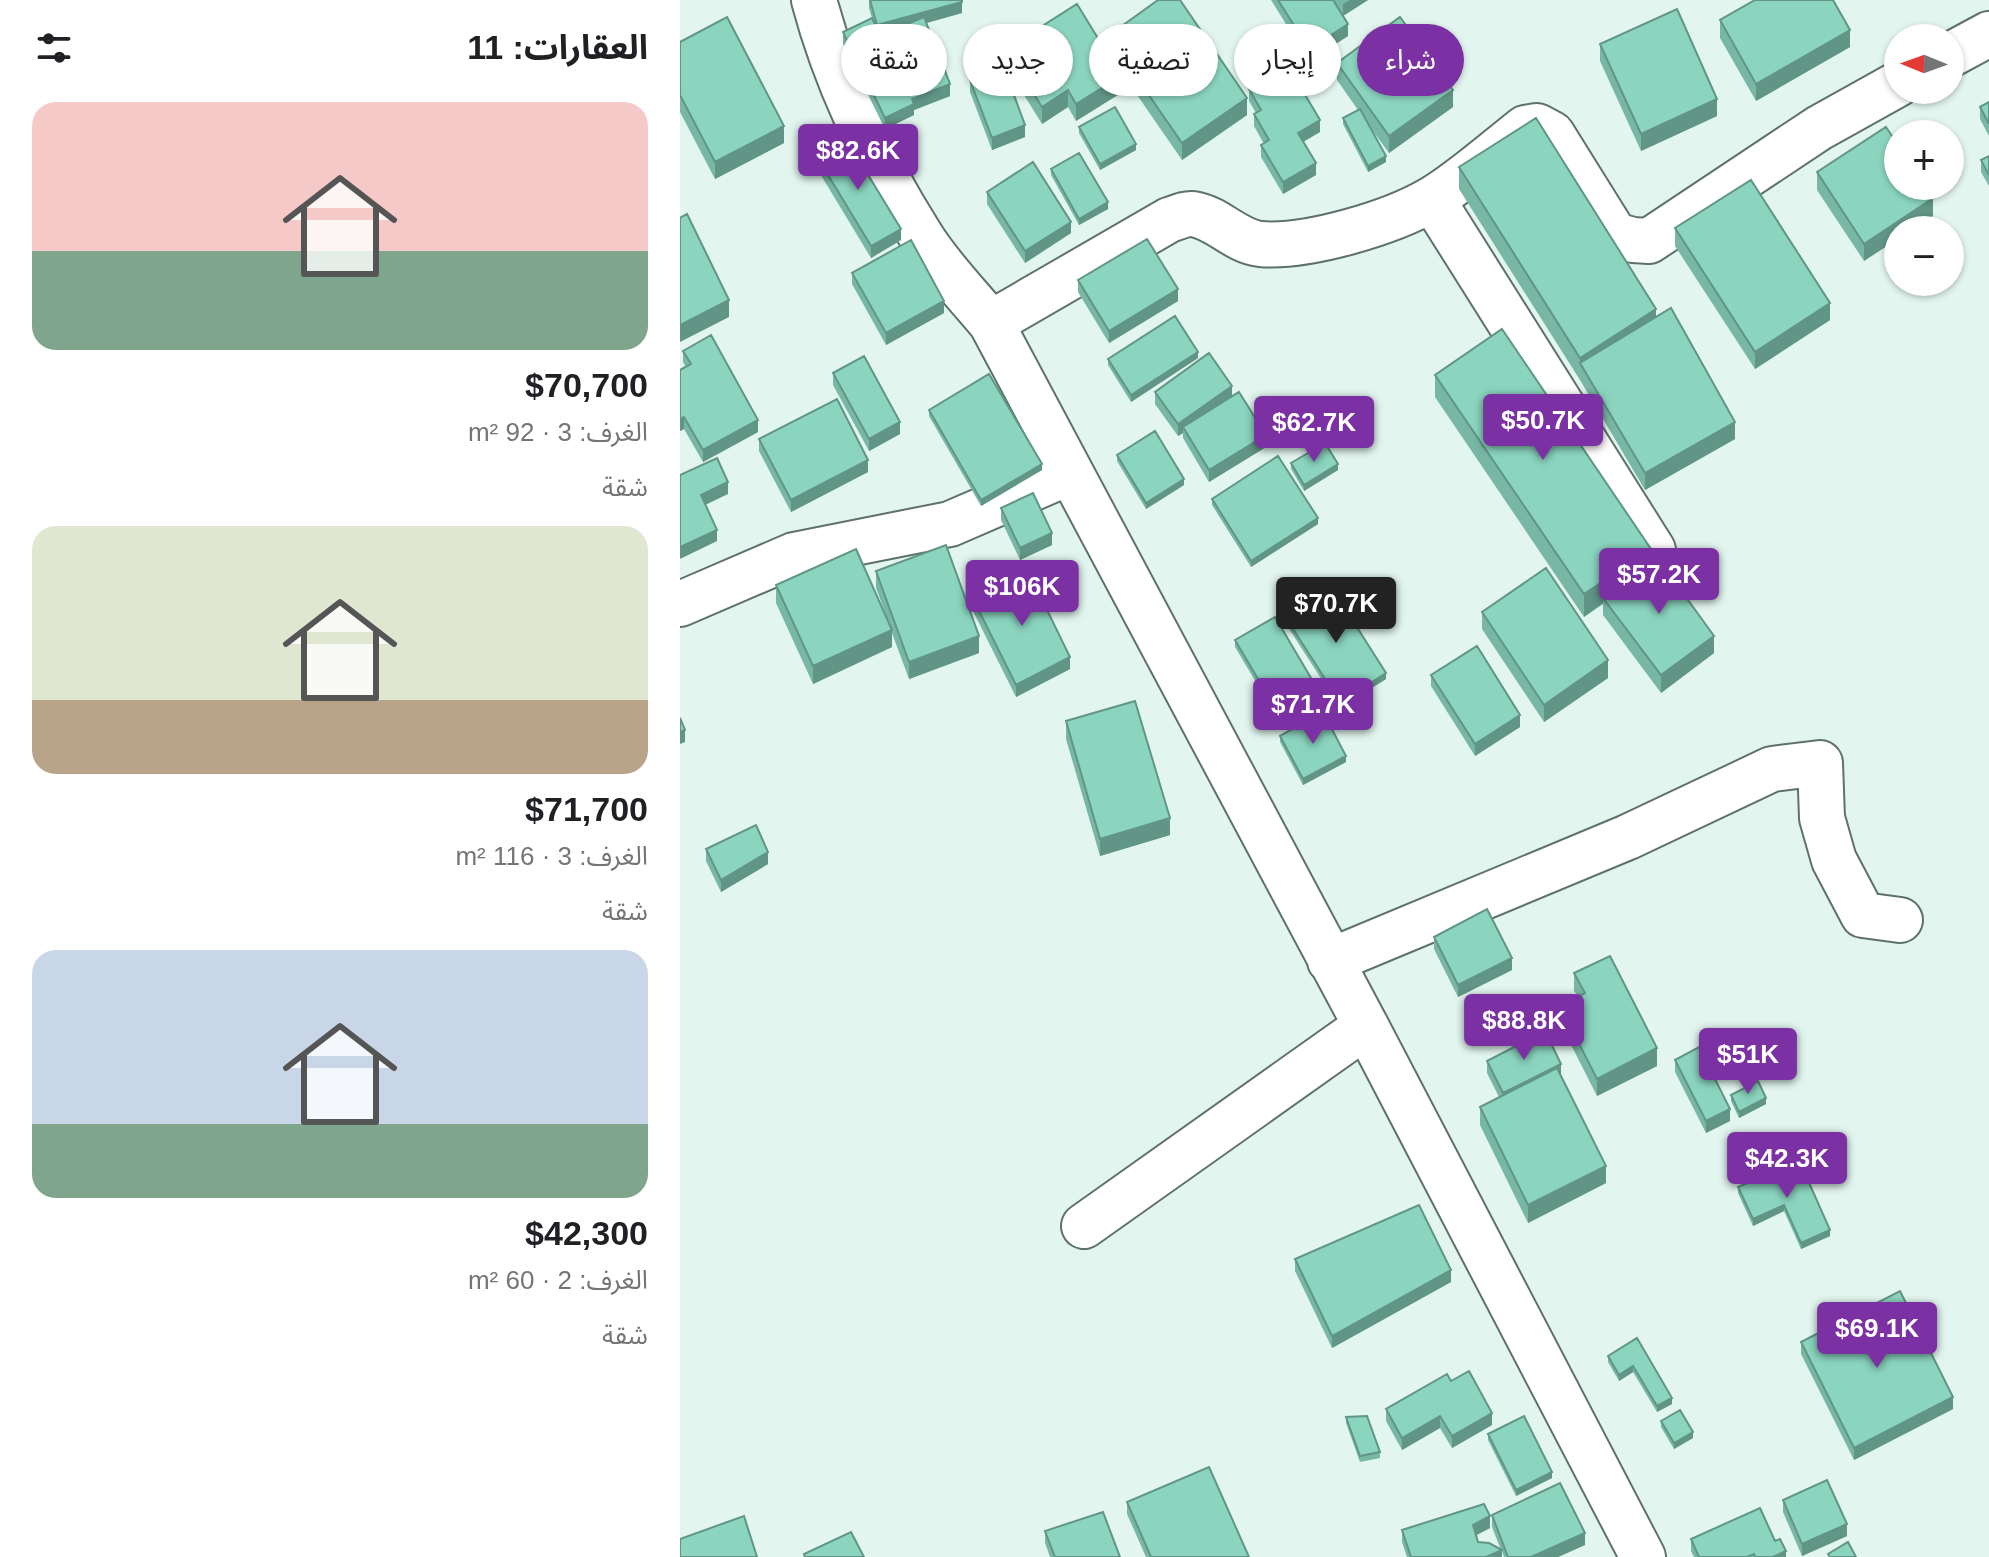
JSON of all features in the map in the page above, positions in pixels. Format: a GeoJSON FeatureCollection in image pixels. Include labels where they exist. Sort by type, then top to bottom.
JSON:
{"type":"FeatureCollection","features":[{"type":"Feature","properties":{"kind":"street"},"geometry":{"type":"LineString","coordinates":[[814,0],[851,108],[891,184],[922,239],[991,323],[1068,473],[1366,1026],[1643,1557]]}},
{"type":"Feature","properties":{"kind":"street"},"geometry":{"type":"LineString","coordinates":[[1964,47],[1989,34]]}},
{"type":"Feature","properties":{"kind":"street"},"geometry":{"type":"LineString","coordinates":[[991,323],[1169,220],[1191,214],[1212,220],[1248,242],[1272,245],[1323,239],[1385,219],[1432,199],[1525,128],[1537,126],[1552,134],[1615,235],[1649,241],[1819,128],[1884,92]]}},
{"type":"Feature","properties":{"kind":"street"},"geometry":{"type":"LineString","coordinates":[[1432,199],[1653,550]]}},
{"type":"Feature","properties":{"kind":"street"},"geometry":{"type":"LineString","coordinates":[[680,604],[794,555],[950,524],[1068,473]]}},
{"type":"Feature","properties":{"kind":"street"},"geometry":{"type":"LineString","coordinates":[[1330,961],[1628,837],[1772,769],[1820,763],[1822,818],[1834,860],[1863,915],[1900,920]]}},
{"type":"Feature","properties":{"kind":"street"},"geometry":{"type":"LineString","coordinates":[[1084,1226],[1366,1026]]}},
{"type":"Feature","properties":{"kind":"building"},"geometry":{"type":"Polygon","coordinates":[[[870,0],[962,0],[962,2],[877,24],[870,0]]]}},
{"type":"Feature","properties":{"kind":"building"},"geometry":{"type":"Polygon","coordinates":[[[1158,0],[1180,0],[1196,24],[1125,24],[1158,0]]]}},
{"type":"Feature","properties":{"kind":"building"},"geometry":{"type":"Polygon","coordinates":[[[1278,0],[1333,0],[1348,24],[1341,28],[1341,24],[1293,24],[1278,0]]]}},
{"type":"Feature","properties":{"kind":"building"},"geometry":{"type":"Polygon","coordinates":[[[1755,0],[1833,0],[1850,30],[1756,84],[1720,20],[1755,0]]]}},
{"type":"Feature","properties":{"kind":"building"},"geometry":{"type":"Polygon","coordinates":[[[1077,4],[1089,24],[1089,96],[1076,104],[1071,96],[1073,24],[1045,24],[1077,4]]]}},
{"type":"Feature","properties":{"kind":"building"},"geometry":{"type":"Polygon","coordinates":[[[1677,9],[1717,99],[1641,134],[1600,44],[1677,9]]]}},
{"type":"Feature","properties":{"kind":"building"},"geometry":{"type":"Polygon","coordinates":[[[727,17],[784,126],[715,162],[680,95],[680,42],[727,17]]]}},
{"type":"Feature","properties":{"kind":"building"},"geometry":{"type":"Polygon","coordinates":[[[924,17],[927,24],[907,24],[924,17]]]}},
{"type":"Feature","properties":{"kind":"building"},"geometry":{"type":"Polygon","coordinates":[[[1400,17],[1405,24],[1390,24],[1400,17]]]}},
{"type":"Feature","properties":{"kind":"building"},"geometry":{"type":"Polygon","coordinates":[[[872,18],[875,24],[860,24],[872,18]]]}},
{"type":"Feature","properties":{"kind":"building"},"geometry":{"type":"Polygon","coordinates":[[[1357,48],[1357,91],[1341,69],[1341,60],[1357,48]]]}},
{"type":"Feature","properties":{"kind":"building"},"geometry":{"type":"Polygon","coordinates":[[[1218,56],[1234,79],[1234,96],[1247,98],[1182,143],[1149,96],[1218,96],[1218,56]]]}},
{"type":"Feature","properties":{"kind":"building"},"geometry":{"type":"Polygon","coordinates":[[[874,96],[920,96],[912,99],[914,104],[885,118],[874,96]]]}},
{"type":"Feature","properties":{"kind":"building"},"geometry":{"type":"Polygon","coordinates":[[[976,96],[1014,96],[1025,125],[992,138],[976,96]]]}},
{"type":"Feature","properties":{"kind":"building"},"geometry":{"type":"Polygon","coordinates":[[[1035,96],[1059,96],[1042,107],[1035,96]]]}},
{"type":"Feature","properties":{"kind":"building"},"geometry":{"type":"Polygon","coordinates":[[[1253,96],[1306,96],[1320,120],[1298,133],[1316,163],[1283,182],[1261,145],[1269,140],[1254,114],[1261,110],[1253,96]]]}},
{"type":"Feature","properties":{"kind":"building"},"geometry":{"type":"Polygon","coordinates":[[[1361,96],[1445,96],[1389,136],[1361,96]]]}},
{"type":"Feature","properties":{"kind":"building"},"geometry":{"type":"Polygon","coordinates":[[[1989,102],[1989,124],[1980,107],[1989,102]]]}},
{"type":"Feature","properties":{"kind":"building"},"geometry":{"type":"Polygon","coordinates":[[[1115,107],[1136,144],[1100,164],[1079,127],[1115,107]]]}},
{"type":"Feature","properties":{"kind":"building"},"geometry":{"type":"Polygon","coordinates":[[[1360,109],[1386,156],[1368,166],[1343,118],[1360,109]]]}},
{"type":"Feature","properties":{"kind":"building"},"geometry":{"type":"Polygon","coordinates":[[[1536,118],[1656,309],[1580,358],[1459,167],[1536,118]]]}},
{"type":"Feature","properties":{"kind":"building"},"geometry":{"type":"Polygon","coordinates":[[[1884,128],[1884,200],[1930,200],[1906,216],[1884,216],[1884,231],[1864,244],[1817,172],[1884,128]]]}},
{"type":"Feature","properties":{"kind":"building"},"geometry":{"type":"Polygon","coordinates":[[[845,137],[901,229],[871,246],[816,155],[845,137]]]}},
{"type":"Feature","properties":{"kind":"building"},"geometry":{"type":"Polygon","coordinates":[[[1079,153],[1108,202],[1079,219],[1051,169],[1079,153]]]}},
{"type":"Feature","properties":{"kind":"building"},"geometry":{"type":"Polygon","coordinates":[[[1989,156],[1989,175],[1981,160],[1989,156]]]}},
{"type":"Feature","properties":{"kind":"building"},"geometry":{"type":"Polygon","coordinates":[[[1033,162],[1071,222],[1025,251],[987,192],[1033,162]]]}},
{"type":"Feature","properties":{"kind":"building"},"geometry":{"type":"Polygon","coordinates":[[[1751,180],[1830,303],[1755,352],[1675,228],[1751,180]]]}},
{"type":"Feature","properties":{"kind":"building"},"geometry":{"type":"Polygon","coordinates":[[[687,214],[729,300],[680,325],[680,218],[687,214]]]}},
{"type":"Feature","properties":{"kind":"building"},"geometry":{"type":"Polygon","coordinates":[[[1147,239],[1178,289],[1109,331],[1078,280],[1147,239]]]}},
{"type":"Feature","properties":{"kind":"building"},"geometry":{"type":"Polygon","coordinates":[[[911,240],[944,301],[886,333],[852,273],[911,240]]]}},
{"type":"Feature","properties":{"kind":"building"},"geometry":{"type":"Polygon","coordinates":[[[1671,308],[1735,422],[1645,473],[1580,363],[1671,308]]]}},
{"type":"Feature","properties":{"kind":"building"},"geometry":{"type":"Polygon","coordinates":[[[1175,316],[1198,352],[1131,395],[1108,359],[1175,316]]]}},
{"type":"Feature","properties":{"kind":"building"},"geometry":{"type":"Polygon","coordinates":[[[1502,329],[1651,549],[1584,594],[1435,375],[1502,329]]]}},
{"type":"Feature","properties":{"kind":"building"},"geometry":{"type":"Polygon","coordinates":[[[711,335],[758,420],[703,450],[684,417],[680,419],[680,370],[691,364],[683,351],[711,335]]]}},
{"type":"Feature","properties":{"kind":"building"},"geometry":{"type":"Polygon","coordinates":[[[1209,353],[1232,386],[1178,424],[1155,392],[1209,353]]]}},
{"type":"Feature","properties":{"kind":"building"},"geometry":{"type":"Polygon","coordinates":[[[864,356],[900,422],[869,439],[833,373],[864,356]]]}},
{"type":"Feature","properties":{"kind":"building"},"geometry":{"type":"Polygon","coordinates":[[[989,374],[1042,464],[981,500],[929,410],[989,374]]]}},
{"type":"Feature","properties":{"kind":"building"},"geometry":{"type":"Polygon","coordinates":[[[1239,392],[1266,435],[1209,470],[1183,427],[1239,392]]]}},
{"type":"Feature","properties":{"kind":"building"},"geometry":{"type":"Polygon","coordinates":[[[837,399],[868,460],[791,500],[759,439],[837,399]]]}},
{"type":"Feature","properties":{"kind":"building"},"geometry":{"type":"Polygon","coordinates":[[[1155,431],[1184,479],[1146,503],[1117,455],[1155,431]]]}},
{"type":"Feature","properties":{"kind":"building"},"geometry":{"type":"Polygon","coordinates":[[[1325,443],[1338,464],[1304,485],[1291,463],[1325,443]]]}},
{"type":"Feature","properties":{"kind":"building"},"geometry":{"type":"Polygon","coordinates":[[[1278,456],[1318,518],[1251,561],[1212,499],[1278,456]]]}},
{"type":"Feature","properties":{"kind":"building"},"geometry":{"type":"Polygon","coordinates":[[[717,458],[728,482],[701,495],[717,530],[680,547],[680,475],[717,458]]]}},
{"type":"Feature","properties":{"kind":"building"},"geometry":{"type":"Polygon","coordinates":[[[1033,493],[1052,533],[1020,548],[1001,508],[1033,493]]]}},
{"type":"Feature","properties":{"kind":"building"},"geometry":{"type":"Polygon","coordinates":[[[946,545],[979,636],[909,662],[876,571],[946,545]]]}},
{"type":"Feature","properties":{"kind":"building"},"geometry":{"type":"Polygon","coordinates":[[[856,549],[892,630],[813,666],[776,585],[856,549]]]}},
{"type":"Feature","properties":{"kind":"building"},"geometry":{"type":"Polygon","coordinates":[[[1657,557],[1714,636],[1661,675],[1603,598],[1657,557]]]}},
{"type":"Feature","properties":{"kind":"building"},"geometry":{"type":"Polygon","coordinates":[[[1546,568],[1608,660],[1544,705],[1482,612],[1546,568]]]}},
{"type":"Feature","properties":{"kind":"building"},"geometry":{"type":"Polygon","coordinates":[[[1028,571],[1070,657],[1016,685],[973,599],[1028,571]]]}},
{"type":"Feature","properties":{"kind":"building"},"geometry":{"type":"Polygon","coordinates":[[[1332,588],[1386,673],[1340,702],[1286,618],[1332,588]]]}},
{"type":"Feature","properties":{"kind":"building"},"geometry":{"type":"Polygon","coordinates":[[[1275,617],[1318,690],[1278,713],[1235,640],[1275,617]]]}},
{"type":"Feature","properties":{"kind":"building"},"geometry":{"type":"Polygon","coordinates":[[[1477,646],[1520,715],[1475,744],[1431,675],[1477,646]]]}},
{"type":"Feature","properties":{"kind":"building"},"geometry":{"type":"Polygon","coordinates":[[[1135,701],[1170,818],[1100,839],[1066,721],[1135,701]]]}},
{"type":"Feature","properties":{"kind":"building"},"geometry":{"type":"Polygon","coordinates":[[[1323,712],[1346,756],[1303,779],[1280,736],[1323,712]]]}},
{"type":"Feature","properties":{"kind":"building"},"geometry":{"type":"Polygon","coordinates":[[[756,825],[768,852],[721,880],[706,849],[756,825]]]}},
{"type":"Feature","properties":{"kind":"building"},"geometry":{"type":"Polygon","coordinates":[[[1487,909],[1512,958],[1458,985],[1434,937],[1487,909]]]}},
{"type":"Feature","properties":{"kind":"building"},"geometry":{"type":"Polygon","coordinates":[[[1610,956],[1657,1048],[1597,1079],[1560,1006],[1585,993],[1574,973],[1610,956]]]}},
{"type":"Feature","properties":{"kind":"building"},"geometry":{"type":"Polygon","coordinates":[[[1545,1031],[1561,1064],[1503,1093],[1487,1061],[1545,1031]]]}},
{"type":"Feature","properties":{"kind":"building"},"geometry":{"type":"Polygon","coordinates":[[[1699,1047],[1730,1109],[1706,1121],[1675,1060],[1699,1047]]]}},
{"type":"Feature","properties":{"kind":"building"},"geometry":{"type":"Polygon","coordinates":[[[1557,1068],[1606,1166],[1528,1205],[1480,1107],[1557,1068]]]}},
{"type":"Feature","properties":{"kind":"building"},"geometry":{"type":"Polygon","coordinates":[[[1758,1081],[1766,1098],[1739,1112],[1731,1095],[1758,1081]]]}},
{"type":"Feature","properties":{"kind":"building"},"geometry":{"type":"Polygon","coordinates":[[[1799,1160],[1830,1230],[1801,1243],[1784,1205],[1753,1219],[1738,1187],[1799,1160]]]}},
{"type":"Feature","properties":{"kind":"building"},"geometry":{"type":"Polygon","coordinates":[[[1419,1205],[1451,1270],[1332,1336],[1295,1259],[1419,1205]]]}},
{"type":"Feature","properties":{"kind":"building"},"geometry":{"type":"Polygon","coordinates":[[[1900,1291],[1953,1397],[1854,1448],[1801,1342],[1900,1291]]]}},
{"type":"Feature","properties":{"kind":"building"},"geometry":{"type":"Polygon","coordinates":[[[1637,1338],[1672,1398],[1657,1406],[1633,1366],[1619,1375],[1608,1356],[1637,1338]]]}},
{"type":"Feature","properties":{"kind":"building"},"geometry":{"type":"Polygon","coordinates":[[[1469,1371],[1492,1413],[1452,1436],[1440,1416],[1402,1438],[1386,1409],[1447,1374],[1451,1381],[1469,1371]]]}},
{"type":"Feature","properties":{"kind":"building"},"geometry":{"type":"Polygon","coordinates":[[[1680,1410],[1693,1432],[1674,1443],[1661,1421],[1680,1410]]]}},
{"type":"Feature","properties":{"kind":"building"},"geometry":{"type":"Polygon","coordinates":[[[1367,1416],[1380,1452],[1360,1456],[1346,1417],[1367,1416]]]}},
{"type":"Feature","properties":{"kind":"building"},"geometry":{"type":"Polygon","coordinates":[[[1524,1416],[1552,1472],[1516,1490],[1488,1434],[1524,1416]]]}},
{"type":"Feature","properties":{"kind":"building"},"geometry":{"type":"Polygon","coordinates":[[[1209,1467],[1249,1557],[1151,1557],[1127,1502],[1209,1467]]]}},
{"type":"Feature","properties":{"kind":"building"},"geometry":{"type":"Polygon","coordinates":[[[1827,1480],[1847,1524],[1802,1544],[1783,1500],[1827,1480]]]}},
{"type":"Feature","properties":{"kind":"building"},"geometry":{"type":"Polygon","coordinates":[[[1560,1483],[1585,1533],[1531,1557],[1508,1557],[1492,1515],[1560,1483]]]}},
{"type":"Feature","properties":{"kind":"building"},"geometry":{"type":"Polygon","coordinates":[[[1484,1504],[1490,1516],[1473,1525],[1478,1542],[1489,1543],[1502,1550],[1486,1557],[1411,1557],[1402,1530],[1484,1504]]]}},
{"type":"Feature","properties":{"kind":"building"},"geometry":{"type":"Polygon","coordinates":[[[1760,1508],[1775,1541],[1780,1539],[1786,1551],[1773,1557],[1755,1557],[1754,1554],[1747,1557],[1699,1557],[1691,1539],[1760,1508]]]}},
{"type":"Feature","properties":{"kind":"building"},"geometry":{"type":"Polygon","coordinates":[[[1103,1512],[1120,1557],[1055,1557],[1045,1531],[1103,1512]]]}},
{"type":"Feature","properties":{"kind":"building"},"geometry":{"type":"Polygon","coordinates":[[[744,1516],[757,1557],[680,1557],[680,1539],[744,1516]]]}},
{"type":"Feature","properties":{"kind":"building"},"geometry":{"type":"Polygon","coordinates":[[[851,1532],[864,1557],[805,1557],[804,1554],[851,1532]]]}},
{"type":"Feature","properties":{"kind":"building"},"geometry":{"type":"Polygon","coordinates":[[[1848,1542],[1856,1557],[1830,1557],[1828,1554],[1848,1542]]]}}]}
